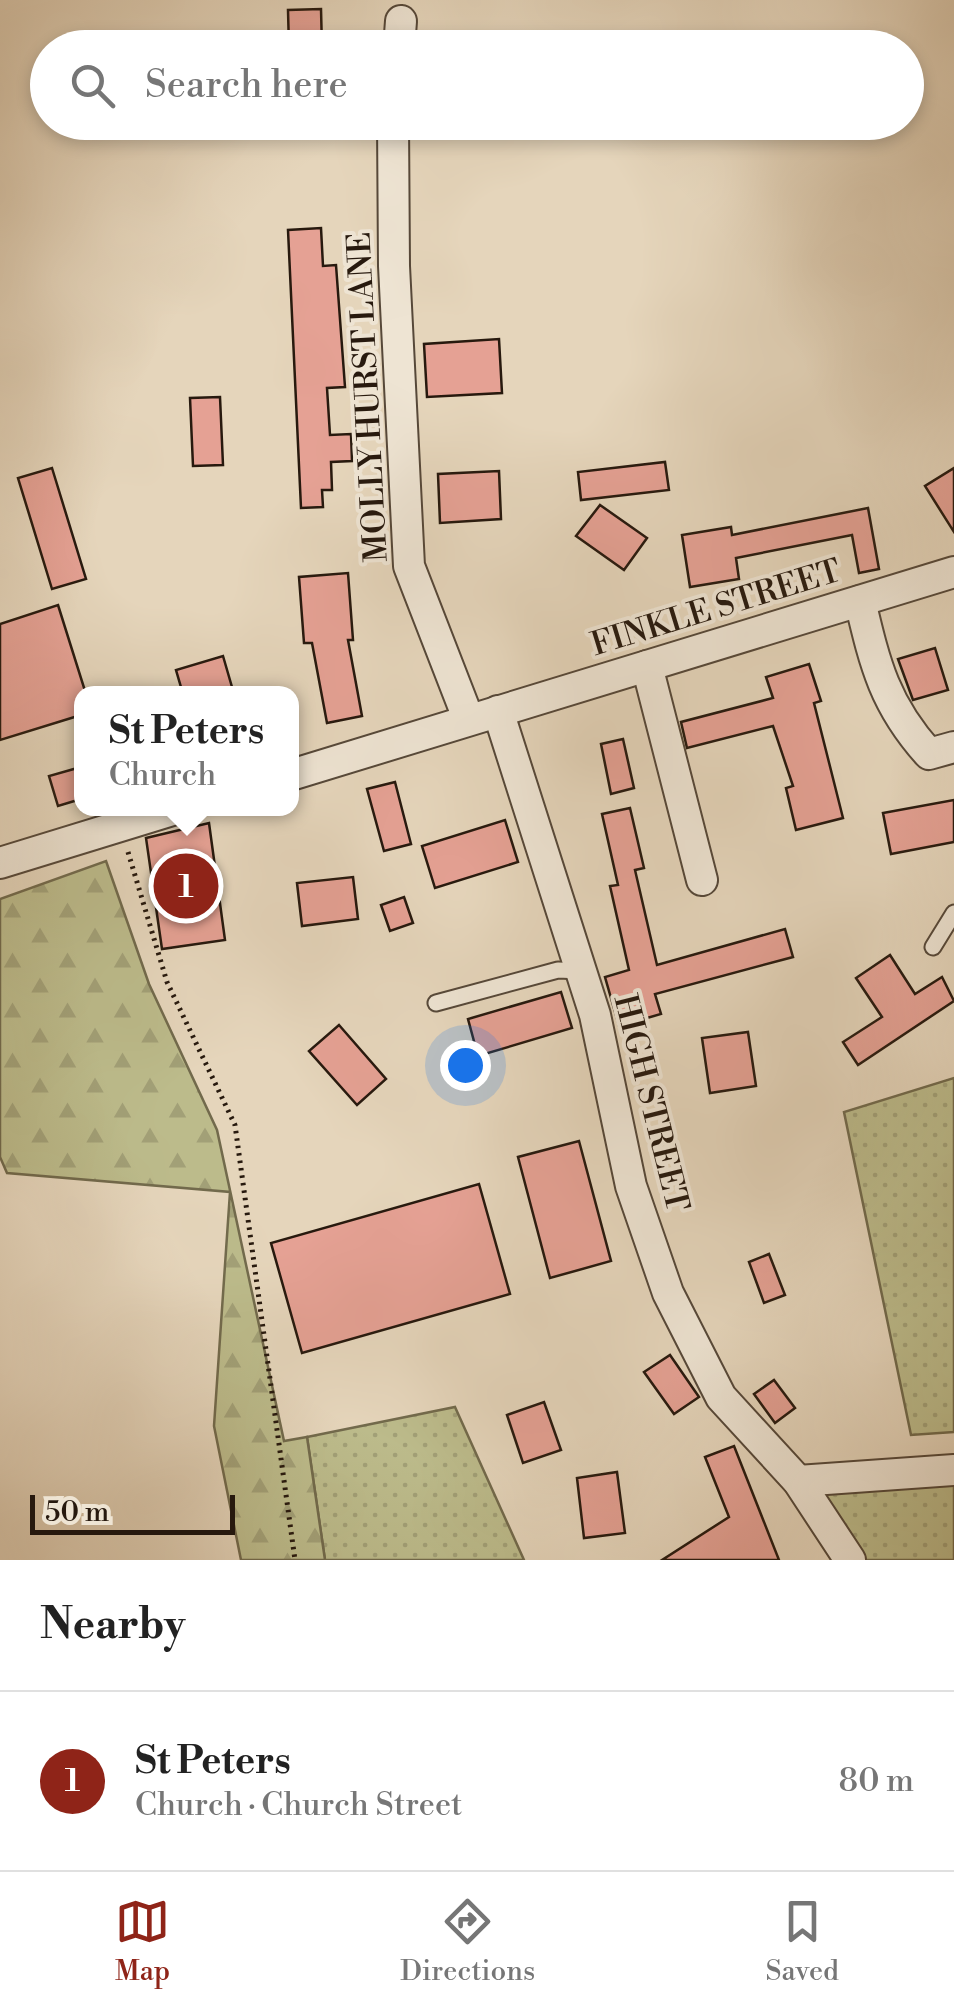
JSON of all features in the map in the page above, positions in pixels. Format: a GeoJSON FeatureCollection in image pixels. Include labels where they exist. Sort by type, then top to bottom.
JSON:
{"type":"FeatureCollection","features":[{"type":"Feature","properties":{"kind":"street","name":"MOLLY HURST LANE"},"geometry":{"type":"LineString","coordinates":[[392,140],[410,566],[468,718]]}},
{"type":"Feature","properties":{"kind":"street","name":"FINKLE STREET"},"geometry":{"type":"LineString","coordinates":[[299,771],[954,572]]}},
{"type":"Feature","properties":{"kind":"street"},"geometry":{"type":"LineString","coordinates":[[860,600],[878,677],[900,721],[929,754],[954,747]]}},
{"type":"Feature","properties":{"kind":"street"},"geometry":{"type":"LineString","coordinates":[[647,666],[702,880]]}},
{"type":"Feature","properties":{"kind":"street","name":"HIGH STREET"},"geometry":{"type":"LineString","coordinates":[[498,711],[595,1014],[631,1186],[668,1293],[721,1397],[798,1481],[850,1560]]}},
{"type":"Feature","properties":{"kind":"street"},"geometry":{"type":"LineString","coordinates":[[0,863],[151,816]]}},
{"type":"Feature","properties":{"kind":"street"},"geometry":{"type":"LineString","coordinates":[[798,1481],[954,1470]]}},
{"type":"Feature","properties":{"kind":"lane"},"geometry":{"type":"LineString","coordinates":[[933,947],[954,913]]}},
{"type":"Feature","properties":{"kind":"lane"},"geometry":{"type":"LineString","coordinates":[[436,1004],[558,970],[581,971]]}},
{"type":"Feature","properties":{"kind":"path"},"geometry":{"type":"LineString","coordinates":[[120,825],[166,982],[235,1125],[295,1560]]}},
{"type":"Feature","properties":{"kind":"green space"},"geometry":{"type":"Polygon","coordinates":[[[106,861],[149,984],[217,1130],[284,1441],[307,1437],[325,1560],[241,1560],[214,1426],[230,1192],[7,1173],[0,1157],[0,899],[106,861]]]}},
{"type":"Feature","properties":{"kind":"green space"},"geometry":{"type":"Polygon","coordinates":[[[954,1078],[954,1432],[911,1435],[844,1112],[954,1078]]]}},
{"type":"Feature","properties":{"kind":"green space"},"geometry":{"type":"Polygon","coordinates":[[[455,1407],[524,1560],[325,1560],[307,1437],[455,1407]]]}},
{"type":"Feature","properties":{"kind":"green space"},"geometry":{"type":"Polygon","coordinates":[[[954,1470],[954,1560],[850,1560],[798,1481],[954,1470]]]}},
{"type":"Feature","properties":{"kind":"building"},"geometry":{"type":"Polygon","coordinates":[[[321,9],[322,30],[289,30],[288,10],[321,9]]]}},
{"type":"Feature","properties":{"kind":"building"},"geometry":{"type":"Polygon","coordinates":[[[321,228],[323,266],[336,265],[345,387],[327,388],[330,435],[351,434],[352,461],[331,462],[332,490],[322,490],[323,507],[301,508],[288,230],[321,228]]]}},
{"type":"Feature","properties":{"kind":"building"},"geometry":{"type":"Polygon","coordinates":[[[499,339],[502,393],[427,397],[424,344],[499,339]]]}},
{"type":"Feature","properties":{"kind":"building"},"geometry":{"type":"Polygon","coordinates":[[[220,397],[223,465],[193,466],[190,398],[220,397]]]}},
{"type":"Feature","properties":{"kind":"building"},"geometry":{"type":"Polygon","coordinates":[[[665,462],[669,490],[581,500],[578,472],[665,462]]]}},
{"type":"Feature","properties":{"kind":"building"},"geometry":{"type":"Polygon","coordinates":[[[52,468],[86,579],[52,589],[18,478],[52,468]]]}},
{"type":"Feature","properties":{"kind":"building"},"geometry":{"type":"Polygon","coordinates":[[[954,468],[954,532],[925,486],[954,468]]]}},
{"type":"Feature","properties":{"kind":"building"},"geometry":{"type":"Polygon","coordinates":[[[499,471],[501,519],[440,523],[438,474],[499,471]]]}},
{"type":"Feature","properties":{"kind":"building"},"geometry":{"type":"Polygon","coordinates":[[[600,505],[647,538],[624,570],[576,536],[600,505]]]}},
{"type":"Feature","properties":{"kind":"building"},"geometry":{"type":"Polygon","coordinates":[[[868,508],[879,569],[859,573],[852,535],[736,558],[739,579],[690,587],[682,535],[731,527],[732,535],[868,508]]]}},
{"type":"Feature","properties":{"kind":"building"},"geometry":{"type":"Polygon","coordinates":[[[348,573],[353,640],[348,640],[362,716],[327,723],[312,643],[304,643],[299,577],[348,573]]]}},
{"type":"Feature","properties":{"kind":"building"},"geometry":{"type":"Polygon","coordinates":[[[58,605],[83,686],[74,686],[74,717],[0,740],[0,624],[58,605]]]}},
{"type":"Feature","properties":{"kind":"building"},"geometry":{"type":"Polygon","coordinates":[[[935,648],[948,690],[913,700],[898,659],[935,648]]]}},
{"type":"Feature","properties":{"kind":"building"},"geometry":{"type":"Polygon","coordinates":[[[223,656],[232,686],[181,686],[176,670],[223,656]]]}},
{"type":"Feature","properties":{"kind":"building"},"geometry":{"type":"Polygon","coordinates":[[[809,664],[821,701],[814,703],[843,818],[796,830],[786,788],[793,786],[773,726],[687,748],[681,722],[773,698],[766,677],[809,664]]]}},
{"type":"Feature","properties":{"kind":"building"},"geometry":{"type":"Polygon","coordinates":[[[623,739],[634,788],[611,794],[601,744],[623,739]]]}},
{"type":"Feature","properties":{"kind":"building"},"geometry":{"type":"Polygon","coordinates":[[[74,769],[74,801],[58,806],[49,776],[74,769]]]}},
{"type":"Feature","properties":{"kind":"building"},"geometry":{"type":"Polygon","coordinates":[[[395,782],[411,844],[384,851],[367,789],[395,782]]]}},
{"type":"Feature","properties":{"kind":"building"},"geometry":{"type":"Polygon","coordinates":[[[954,800],[954,842],[891,854],[883,813],[954,800]]]}},
{"type":"Feature","properties":{"kind":"building"},"geometry":{"type":"Polygon","coordinates":[[[630,808],[644,868],[635,870],[657,965],[785,929],[793,957],[655,994],[661,1014],[619,1026],[605,977],[629,970],[610,886],[618,885],[602,814],[630,808]]]}},
{"type":"Feature","properties":{"kind":"building"},"geometry":{"type":"Polygon","coordinates":[[[505,820],[518,862],[435,888],[422,846],[505,820]]]}},
{"type":"Feature","properties":{"kind":"building"},"geometry":{"type":"Polygon","coordinates":[[[209,823],[225,940],[162,949],[146,838],[209,823]]]}},
{"type":"Feature","properties":{"kind":"building"},"geometry":{"type":"Polygon","coordinates":[[[353,877],[358,919],[302,926],[297,883],[353,877]]]}},
{"type":"Feature","properties":{"kind":"building"},"geometry":{"type":"Polygon","coordinates":[[[404,897],[413,923],[390,931],[381,905],[404,897]]]}},
{"type":"Feature","properties":{"kind":"building"},"geometry":{"type":"Polygon","coordinates":[[[890,955],[915,994],[942,977],[954,1001],[858,1065],[843,1042],[882,1017],[856,978],[890,955]]]}},
{"type":"Feature","properties":{"kind":"building"},"geometry":{"type":"Polygon","coordinates":[[[561,992],[572,1028],[478,1056],[468,1019],[561,992]]]}},
{"type":"Feature","properties":{"kind":"building"},"geometry":{"type":"Polygon","coordinates":[[[339,1025],[386,1079],[357,1105],[309,1051],[339,1025]]]}},
{"type":"Feature","properties":{"kind":"building"},"geometry":{"type":"Polygon","coordinates":[[[748,1032],[756,1086],[710,1093],[702,1038],[748,1032]]]}},
{"type":"Feature","properties":{"kind":"building"},"geometry":{"type":"Polygon","coordinates":[[[579,1141],[611,1261],[550,1278],[518,1157],[579,1141]]]}},
{"type":"Feature","properties":{"kind":"building"},"geometry":{"type":"Polygon","coordinates":[[[479,1184],[510,1294],[302,1353],[271,1243],[479,1184]]]}},
{"type":"Feature","properties":{"kind":"building"},"geometry":{"type":"Polygon","coordinates":[[[769,1254],[785,1295],[764,1303],[749,1262],[769,1254]]]}},
{"type":"Feature","properties":{"kind":"building"},"geometry":{"type":"Polygon","coordinates":[[[670,1355],[699,1397],[674,1414],[644,1372],[670,1355]]]}},
{"type":"Feature","properties":{"kind":"building"},"geometry":{"type":"Polygon","coordinates":[[[774,1380],[795,1408],[775,1423],[754,1394],[774,1380]]]}},
{"type":"Feature","properties":{"kind":"building"},"geometry":{"type":"Polygon","coordinates":[[[544,1402],[561,1450],[523,1463],[507,1415],[544,1402]]]}},
{"type":"Feature","properties":{"kind":"building"},"geometry":{"type":"Polygon","coordinates":[[[734,1446],[779,1560],[662,1560],[729,1517],[705,1457],[734,1446]]]}},
{"type":"Feature","properties":{"kind":"building"},"geometry":{"type":"Polygon","coordinates":[[[617,1472],[625,1533],[584,1538],[577,1478],[617,1472]]]}},
{"type":"Feature","properties":{"kind":"place","name":"St Peters"},"geometry":{"type":"Point","coordinates":[186,886]}}]}
